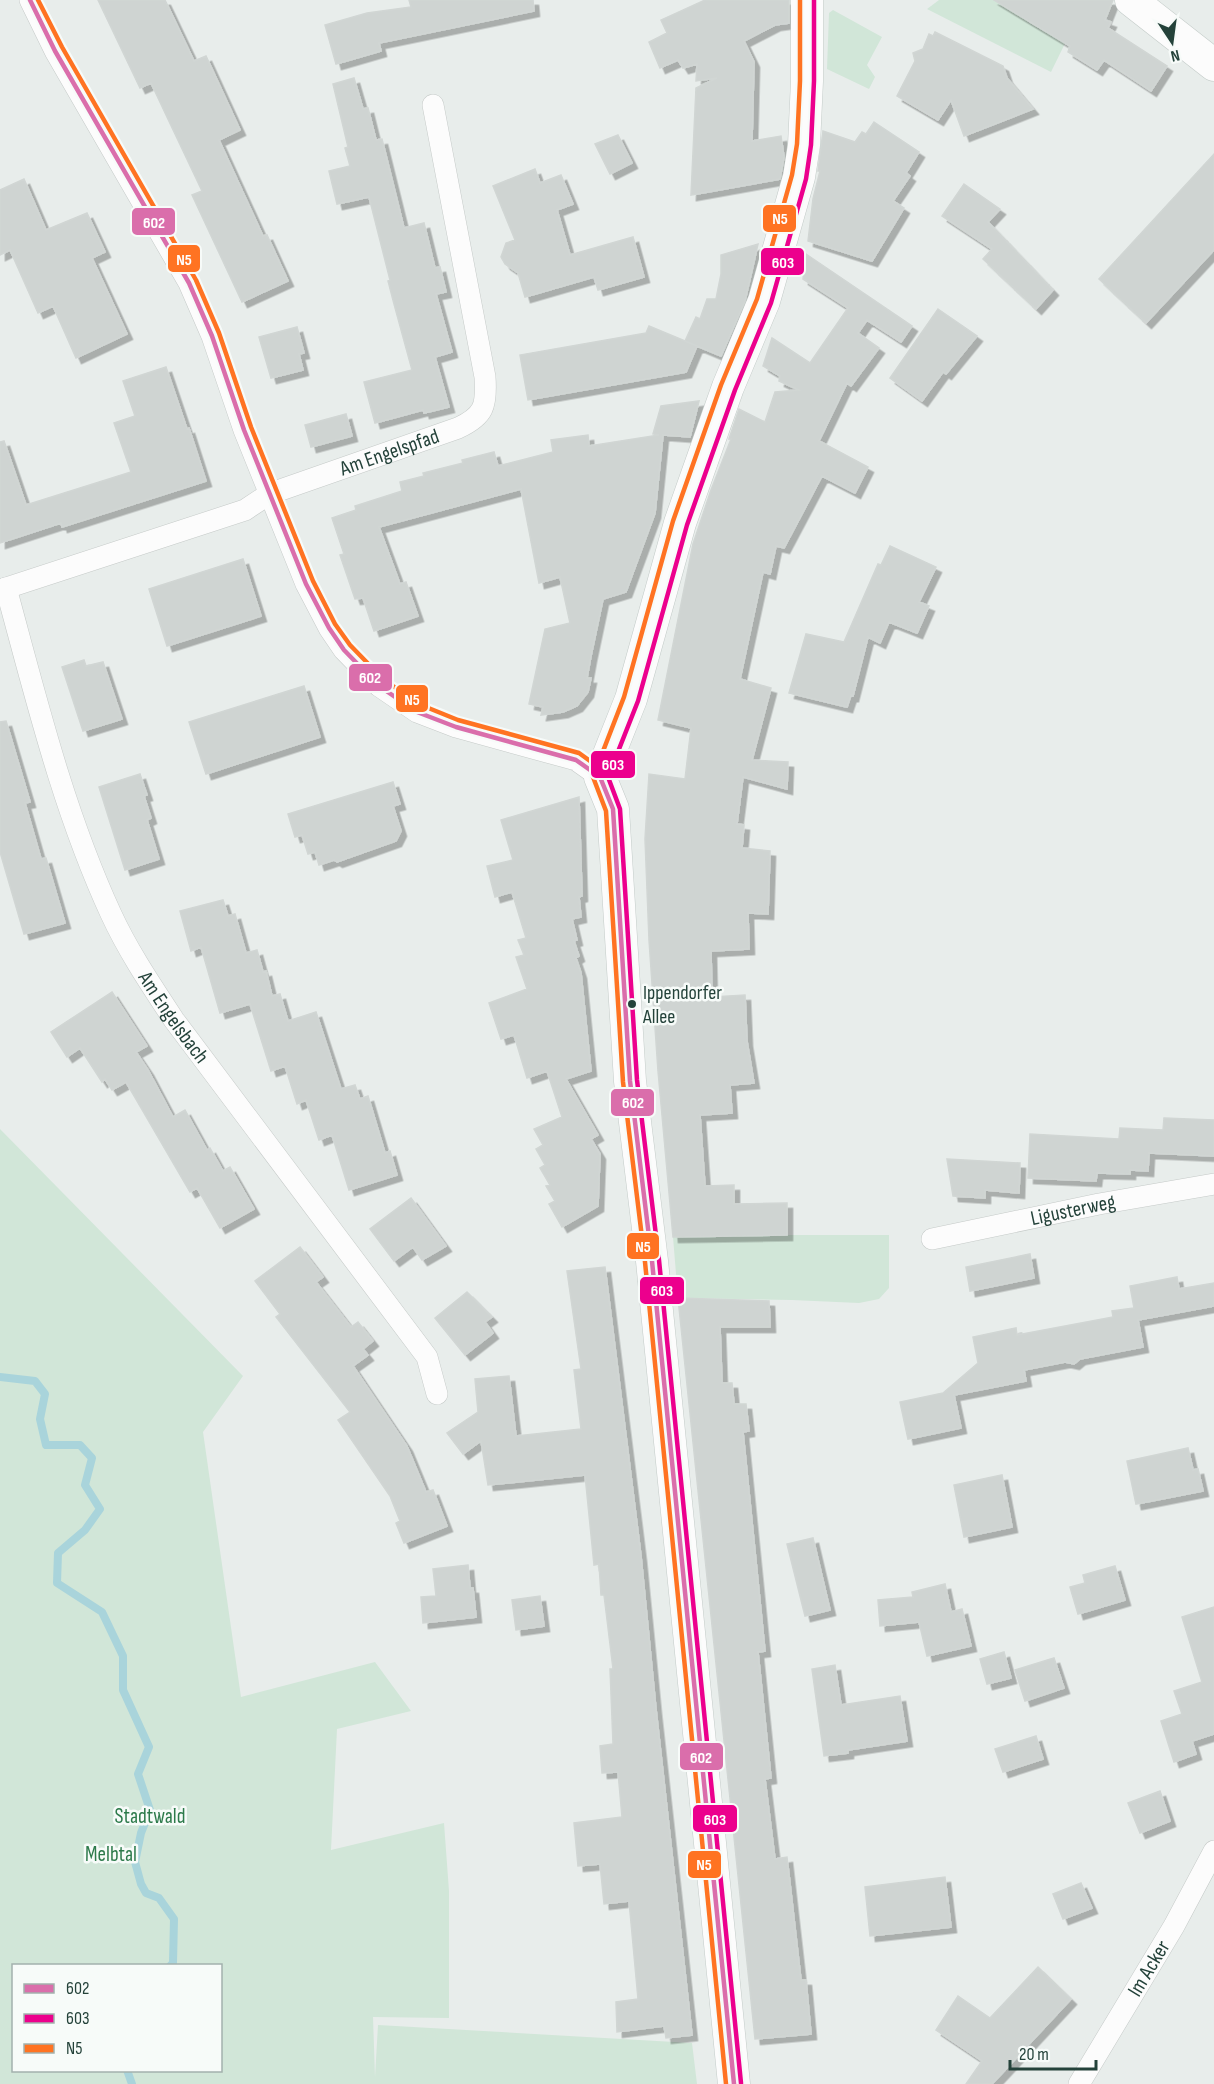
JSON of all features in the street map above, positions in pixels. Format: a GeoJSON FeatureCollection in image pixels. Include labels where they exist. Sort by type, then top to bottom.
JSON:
{"type":"FeatureCollection","features":[{"type":"Feature","properties":{"kind":"street"},"geometry":{"type":"LineString","coordinates":[[30,0],[56,51],[189,283],[212,336],[244,430],[306,584],[329,628],[344,650],[379,686],[399,701],[438,721],[576,760],[600,777],[613,809],[630,1081],[652,1262],[734,2084]]}},
{"type":"Feature","properties":{"kind":"street"},"geometry":{"type":"LineString","coordinates":[[600,777],[631,699],[680,523],[714,426],[764,302],[799,177],[804,146],[807,81],[807,0]]}},
{"type":"Feature","properties":{"kind":"street"},"geometry":{"type":"LineString","coordinates":[[1131,0],[1214,65]]}},
{"type":"Feature","properties":{"kind":"street","name":"Am Engelspfad"},"geometry":{"type":"LineString","coordinates":[[3,589],[245,510],[269,494],[458,429],[473,421],[481,411],[486,398],[485,377],[434,105]]}},
{"type":"Feature","properties":{"kind":"street","name":"Am Engelsbach"},"geometry":{"type":"LineString","coordinates":[[3,589],[52,757],[78,833],[112,916],[138,965],[174,1020],[427,1357],[437,1394]]}},
{"type":"Feature","properties":{"kind":"street","name":"Ligusterweg"},"geometry":{"type":"LineString","coordinates":[[932,1239],[1099,1204],[1214,1184]]}},
{"type":"Feature","properties":{"kind":"street","name":"Im Acker"},"geometry":{"type":"LineString","coordinates":[[1079,2084],[1174,1926],[1214,1851]]}},
{"type":"Feature","properties":{"kind":"green space"},"geometry":{"type":"Polygon","coordinates":[[[939,0],[1008,0],[1029,20],[1028,22],[1051,35],[1063,14],[1076,21],[1051,72],[927,9],[939,0]]]}},
{"type":"Feature","properties":{"kind":"green space"},"geometry":{"type":"Polygon","coordinates":[[[833,10],[882,37],[867,65],[875,77],[869,89],[827,69],[829,13],[833,10]]]}},
{"type":"Feature","properties":{"kind":"green space","name":"Stadtwald"},"geometry":{"type":"Polygon","coordinates":[[[0,1129],[243,1376],[203,1432],[241,1697],[375,1662],[411,1711],[337,1729],[331,1850],[444,1823],[449,1891],[449,2018],[373,2017],[375,2077],[378,2025],[692,2043],[697,2084],[0,2084],[0,1129]]]}},
{"type":"Feature","properties":{"kind":"green space"},"geometry":{"type":"Polygon","coordinates":[[[889,1235],[889,1288],[879,1299],[859,1303],[678,1298],[673,1237],[889,1235]]]}},
{"type":"Feature","properties":{"kind":"building"},"geometry":{"type":"Polygon","coordinates":[[[98,0],[165,0],[194,61],[206,56],[240,130],[219,140],[263,236],[267,235],[288,281],[242,302],[192,195],[202,191],[151,83],[140,88],[98,0]]]}},
{"type":"Feature","properties":{"kind":"building"},"geometry":{"type":"Polygon","coordinates":[[[409,0],[533,0],[534,11],[379,43],[381,51],[336,64],[325,25],[367,13],[411,7],[409,0]]]}},
{"type":"Feature","properties":{"kind":"building"},"geometry":{"type":"Polygon","coordinates":[[[705,0],[789,0],[789,23],[775,25],[744,41],[754,62],[752,141],[781,136],[784,157],[780,179],[691,195],[696,88],[717,78],[696,81],[697,64],[683,68],[678,60],[660,68],[649,42],[667,33],[661,20],[705,0]]]}},
{"type":"Feature","properties":{"kind":"building"},"geometry":{"type":"Polygon","coordinates":[[[994,0],[1113,0],[1105,20],[1111,22],[1108,28],[1167,66],[1151,91],[1104,60],[1097,70],[1068,52],[1070,46],[994,0]]]}},
{"type":"Feature","properties":{"kind":"building"},"geometry":{"type":"Polygon","coordinates":[[[935,32],[1003,66],[1007,78],[1033,109],[964,136],[951,100],[938,120],[897,96],[915,61],[913,53],[923,49],[929,34],[933,36],[935,32]]]}},
{"type":"Feature","properties":{"kind":"building"},"geometry":{"type":"Polygon","coordinates":[[[354,78],[363,109],[368,108],[376,140],[382,139],[404,228],[424,223],[435,268],[440,267],[446,292],[436,294],[452,352],[435,357],[449,407],[424,413],[423,410],[375,423],[364,382],[412,370],[388,281],[390,280],[369,197],[337,204],[329,171],[350,166],[345,148],[348,147],[333,84],[354,78]]]}},
{"type":"Feature","properties":{"kind":"building"},"geometry":{"type":"Polygon","coordinates":[[[874,122],[919,152],[906,173],[910,176],[893,201],[904,208],[872,261],[808,241],[813,199],[820,171],[818,171],[823,131],[855,142],[862,132],[866,134],[874,122]]]}},
{"type":"Feature","properties":{"kind":"building"},"geometry":{"type":"Polygon","coordinates":[[[618,135],[632,163],[610,174],[595,144],[618,135]]]}},
{"type":"Feature","properties":{"kind":"building"},"geometry":{"type":"Polygon","coordinates":[[[1214,154],[1214,250],[1146,323],[1099,279],[1214,154]]]}},
{"type":"Feature","properties":{"kind":"building"},"geometry":{"type":"Polygon","coordinates":[[[535,169],[540,183],[561,175],[573,204],[557,210],[570,255],[633,237],[644,277],[598,290],[594,277],[525,297],[518,273],[505,264],[501,257],[506,243],[515,240],[493,186],[535,169]]]}},
{"type":"Feature","properties":{"kind":"building"},"geometry":{"type":"Polygon","coordinates":[[[24,179],[46,230],[87,213],[105,252],[92,258],[127,334],[76,358],[53,306],[38,313],[10,250],[0,255],[0,190],[24,179]]]}},
{"type":"Feature","properties":{"kind":"building"},"geometry":{"type":"Polygon","coordinates":[[[964,184],[1000,209],[988,222],[1053,290],[1036,309],[983,259],[992,249],[942,216],[964,184]]]}},
{"type":"Feature","properties":{"kind":"building"},"geometry":{"type":"Polygon","coordinates":[[[758,244],[745,301],[721,356],[685,341],[696,317],[700,319],[707,299],[716,299],[721,274],[721,255],[758,244]]]}},
{"type":"Feature","properties":{"kind":"building"},"geometry":{"type":"Polygon","coordinates":[[[806,254],[912,326],[901,342],[867,320],[858,333],[879,348],[851,386],[847,383],[819,441],[868,467],[855,493],[822,476],[784,548],[776,546],[770,574],[763,572],[740,679],[771,688],[752,760],[788,762],[787,789],[743,777],[737,824],[744,825],[742,848],[770,851],[768,914],[748,913],[749,949],[711,951],[712,997],[745,995],[747,1041],[754,1083],[730,1085],[732,1113],[700,1115],[705,1186],[734,1185],[734,1204],[787,1203],[787,1235],[673,1237],[649,940],[645,839],[649,774],[685,779],[691,728],[658,720],[693,544],[731,439],[729,439],[739,409],[765,422],[775,392],[799,390],[779,381],[780,376],[763,366],[772,338],[810,363],[848,308],[803,279],[806,254]]]}},
{"type":"Feature","properties":{"kind":"building"},"geometry":{"type":"Polygon","coordinates":[[[938,309],[977,336],[946,374],[943,372],[922,401],[890,378],[938,309]]]}},
{"type":"Feature","properties":{"kind":"building"},"geometry":{"type":"Polygon","coordinates":[[[649,326],[697,346],[686,372],[528,400],[520,355],[646,333],[649,326]]]}},
{"type":"Feature","properties":{"kind":"building"},"geometry":{"type":"Polygon","coordinates":[[[297,327],[304,353],[299,354],[303,370],[271,378],[259,337],[297,327]]]}},
{"type":"Feature","properties":{"kind":"building"},"geometry":{"type":"Polygon","coordinates":[[[166,367],[206,481],[62,527],[61,523],[0,543],[0,442],[4,441],[26,505],[131,472],[114,423],[135,416],[123,381],[166,367]]]}},
{"type":"Feature","properties":{"kind":"building"},"geometry":{"type":"Polygon","coordinates":[[[699,401],[690,437],[663,435],[655,513],[626,592],[603,599],[587,678],[591,678],[588,692],[577,706],[563,712],[541,715],[543,707],[529,704],[545,629],[570,623],[560,577],[539,583],[521,489],[379,527],[400,584],[406,582],[418,616],[374,631],[363,598],[355,599],[340,555],[344,554],[332,518],[356,510],[355,506],[402,491],[400,482],[424,476],[423,473],[463,463],[462,460],[494,452],[498,466],[553,452],[551,440],[588,435],[589,446],[659,435],[653,434],[661,406],[699,401]]]}},
{"type":"Feature","properties":{"kind":"building"},"geometry":{"type":"Polygon","coordinates":[[[346,414],[352,436],[311,447],[305,425],[346,414]]]}},
{"type":"Feature","properties":{"kind":"building"},"geometry":{"type":"Polygon","coordinates":[[[890,546],[936,567],[919,602],[929,606],[917,633],[889,622],[880,643],[868,637],[853,696],[851,695],[847,707],[789,693],[806,634],[844,642],[878,564],[881,565],[890,546]]]}},
{"type":"Feature","properties":{"kind":"building"},"geometry":{"type":"Polygon","coordinates":[[[243,559],[261,616],[167,646],[149,589],[243,559]]]}},
{"type":"Feature","properties":{"kind":"building"},"geometry":{"type":"Polygon","coordinates":[[[84,660],[86,666],[103,662],[122,719],[83,731],[62,667],[84,660]]]}},
{"type":"Feature","properties":{"kind":"building"},"geometry":{"type":"Polygon","coordinates":[[[304,686],[320,737],[206,774],[189,722],[304,686]]]}},
{"type":"Feature","properties":{"kind":"building"},"geometry":{"type":"Polygon","coordinates":[[[6,721],[30,802],[25,803],[41,859],[46,858],[65,923],[24,934],[0,852],[0,722],[6,721]]]}},
{"type":"Feature","properties":{"kind":"building"},"geometry":{"type":"Polygon","coordinates":[[[140,774],[151,818],[147,820],[159,859],[125,870],[99,787],[140,774]]]}},
{"type":"Feature","properties":{"kind":"building"},"geometry":{"type":"Polygon","coordinates":[[[393,782],[400,804],[393,806],[401,831],[396,841],[337,862],[334,860],[319,865],[315,852],[308,854],[302,835],[295,837],[288,814],[393,782]]]}},
{"type":"Feature","properties":{"kind":"building"},"geometry":{"type":"Polygon","coordinates":[[[579,797],[581,917],[572,919],[577,940],[574,941],[579,956],[576,958],[581,973],[591,1071],[566,1079],[598,1135],[591,1139],[600,1154],[598,1206],[562,1227],[549,1204],[555,1201],[546,1186],[550,1185],[540,1168],[545,1165],[536,1149],[543,1145],[534,1129],[562,1117],[547,1071],[527,1078],[514,1035],[501,1039],[489,1003],[527,989],[516,957],[524,955],[518,940],[526,938],[512,892],[495,897],[487,866],[513,860],[501,820],[579,797]]]}},
{"type":"Feature","properties":{"kind":"building"},"geometry":{"type":"Polygon","coordinates":[[[223,900],[228,916],[235,914],[246,953],[257,950],[263,972],[266,971],[272,996],[280,994],[288,1021],[316,1012],[341,1089],[355,1085],[360,1099],[368,1096],[385,1153],[390,1151],[397,1175],[349,1190],[332,1135],[319,1140],[306,1100],[297,1104],[285,1066],[271,1071],[250,1004],[220,1013],[201,947],[191,951],[180,911],[223,900]]]}},
{"type":"Feature","properties":{"kind":"building"},"geometry":{"type":"Polygon","coordinates":[[[112,992],[147,1046],[136,1052],[173,1117],[185,1110],[207,1150],[210,1148],[223,1171],[230,1167],[254,1209],[220,1228],[197,1188],[190,1192],[126,1082],[112,1090],[105,1079],[102,1082],[80,1048],[67,1057],[51,1032],[112,992]]]}},
{"type":"Feature","properties":{"kind":"building"},"geometry":{"type":"Polygon","coordinates":[[[1164,1118],[1214,1120],[1214,1156],[1149,1153],[1148,1171],[1130,1170],[1130,1174],[1097,1173],[1096,1181],[1028,1178],[1030,1134],[1119,1139],[1120,1128],[1163,1130],[1164,1118]]]}},
{"type":"Feature","properties":{"kind":"building"},"geometry":{"type":"Polygon","coordinates":[[[947,1159],[1020,1163],[1019,1193],[985,1190],[985,1198],[953,1196],[947,1159]]]}},
{"type":"Feature","properties":{"kind":"building"},"geometry":{"type":"Polygon","coordinates":[[[411,1198],[446,1246],[422,1260],[413,1247],[394,1261],[370,1229],[411,1198]]]}},
{"type":"Feature","properties":{"kind":"building"},"geometry":{"type":"Polygon","coordinates":[[[300,1247],[323,1277],[316,1282],[351,1327],[358,1322],[373,1341],[363,1349],[368,1355],[353,1366],[407,1446],[426,1492],[433,1490],[447,1526],[404,1543],[396,1523],[400,1521],[390,1496],[338,1420],[350,1412],[276,1317],[280,1314],[255,1281],[300,1247]]]}},
{"type":"Feature","properties":{"kind":"building"},"geometry":{"type":"Polygon","coordinates":[[[1030,1254],[1034,1278],[970,1291],[966,1267],[1030,1254]]]}},
{"type":"Feature","properties":{"kind":"building"},"geometry":{"type":"Polygon","coordinates":[[[605,1267],[641,1556],[692,2035],[666,2038],[664,2026],[617,2032],[616,2002],[638,1999],[629,1901],[604,1904],[600,1864],[578,1866],[574,1823],[622,1817],[618,1772],[602,1773],[600,1746],[613,1744],[610,1669],[613,1669],[604,1595],[601,1595],[599,1564],[594,1565],[585,1475],[488,1485],[481,1441],[463,1454],[447,1433],[478,1412],[475,1379],[509,1376],[516,1436],[581,1429],[574,1370],[581,1369],[567,1271],[605,1267]]]}},
{"type":"Feature","properties":{"kind":"building"},"geometry":{"type":"Polygon","coordinates":[[[1177,1277],[1179,1289],[1214,1283],[1214,1306],[1138,1320],[1143,1347],[1080,1359],[1074,1364],[1065,1362],[1024,1370],[1026,1381],[954,1395],[961,1428],[908,1439],[900,1402],[943,1393],[978,1363],[973,1337],[1016,1328],[1017,1335],[1113,1317],[1112,1311],[1134,1308],[1130,1286],[1177,1277]]]}},
{"type":"Feature","properties":{"kind":"building"},"geometry":{"type":"Polygon","coordinates":[[[467,1292],[492,1317],[485,1322],[493,1333],[465,1355],[435,1318],[467,1292]]]}},
{"type":"Feature","properties":{"kind":"building"},"geometry":{"type":"Polygon","coordinates":[[[678,1298],[769,1301],[770,1327],[720,1327],[722,1383],[732,1383],[734,1404],[746,1404],[749,1431],[743,1432],[765,1651],[758,1652],[771,1778],[765,1779],[775,1859],[787,1857],[801,1980],[806,1980],[811,2034],[755,2039],[678,1298]]]}},
{"type":"Feature","properties":{"kind":"building"},"geometry":{"type":"Polygon","coordinates":[[[1188,1448],[1193,1470],[1198,1469],[1203,1491],[1136,1504],[1127,1461],[1188,1448]]]}},
{"type":"Feature","properties":{"kind":"building"},"geometry":{"type":"Polygon","coordinates":[[[1002,1475],[1012,1527],[964,1537],[954,1485],[1002,1475]]]}},
{"type":"Feature","properties":{"kind":"building"},"geometry":{"type":"Polygon","coordinates":[[[813,1538],[830,1610],[805,1616],[787,1544],[813,1538]]]}},
{"type":"Feature","properties":{"kind":"building"},"geometry":{"type":"Polygon","coordinates":[[[468,1565],[476,1617],[423,1623],[421,1597],[436,1596],[433,1569],[468,1565]]]}},
{"type":"Feature","properties":{"kind":"building"},"geometry":{"type":"Polygon","coordinates":[[[1115,1566],[1125,1600],[1078,1614],[1070,1587],[1085,1583],[1083,1575],[1115,1566]]]}},
{"type":"Feature","properties":{"kind":"building"},"geometry":{"type":"Polygon","coordinates":[[[945,1584],[951,1612],[962,1609],[971,1646],[927,1656],[919,1622],[880,1626],[878,1600],[913,1597],[912,1592],[945,1584]]]}},
{"type":"Feature","properties":{"kind":"building"},"geometry":{"type":"Polygon","coordinates":[[[540,1596],[544,1626],[516,1630],[512,1600],[540,1596]]]}},
{"type":"Feature","properties":{"kind":"building"},"geometry":{"type":"Polygon","coordinates":[[[1214,1607],[1214,1734],[1192,1741],[1196,1754],[1174,1762],[1161,1721],[1182,1714],[1174,1691],[1202,1682],[1182,1617],[1214,1607]]]}},
{"type":"Feature","properties":{"kind":"building"},"geometry":{"type":"Polygon","coordinates":[[[1004,1652],[1011,1678],[987,1684],[980,1659],[1004,1652]]]}},
{"type":"Feature","properties":{"kind":"building"},"geometry":{"type":"Polygon","coordinates":[[[1054,1658],[1064,1688],[1025,1701],[1015,1670],[1054,1658]]]}},
{"type":"Feature","properties":{"kind":"building"},"geometry":{"type":"Polygon","coordinates":[[[835,1665],[841,1705],[900,1696],[907,1741],[824,1756],[812,1669],[835,1665]]]}},
{"type":"Feature","properties":{"kind":"building"},"geometry":{"type":"Polygon","coordinates":[[[1036,1736],[1043,1759],[1003,1772],[995,1749],[1036,1736]]]}},
{"type":"Feature","properties":{"kind":"building"},"geometry":{"type":"Polygon","coordinates":[[[1160,1791],[1170,1821],[1140,1833],[1128,1803],[1160,1791]]]}},
{"type":"Feature","properties":{"kind":"building"},"geometry":{"type":"Polygon","coordinates":[[[945,1877],[951,1927],[870,1936],[865,1887],[945,1877]]]}},
{"type":"Feature","properties":{"kind":"building"},"geometry":{"type":"Polygon","coordinates":[[[1081,1883],[1092,1908],[1063,1919],[1053,1894],[1081,1883]]]}},
{"type":"Feature","properties":{"kind":"building"},"geometry":{"type":"Polygon","coordinates":[[[1038,1967],[1071,1999],[992,2084],[966,2084],[982,2061],[936,2030],[958,1996],[990,2018],[1038,1967]]]}},
{"type":"Feature","properties":{"kind":"waterway"},"geometry":{"type":"LineString","coordinates":[[0,1377],[35,1381],[45,1394],[40,1419],[46,1445],[80,1445],[92,1458],[85,1485],[100,1509],[85,1530],[58,1553],[57,1583],[102,1612],[123,1656],[123,1690],[149,1747],[138,1774],[150,1810],[141,1833],[135,1862],[146,1893],[159,1898],[174,1919],[172,1964]]}},
{"type":"Feature","properties":{"kind":"waterway"},"geometry":{"type":"LineString","coordinates":[[128,2072],[132,2084]]}},
{"type":"Feature","properties":{"kind":"transit line","name":"602"},"geometry":{"type":"LineString","coordinates":[[30,0],[55,51],[189,283],[212,336],[244,430],[306,584],[329,628],[344,650],[379,686],[417,712],[456,727],[576,760],[600,777]]}},
{"type":"Feature","properties":{"kind":"transit line","name":"N5"},"geometry":{"type":"LineString","coordinates":[[38,0],[62,47],[196,280],[219,333],[251,427],[313,581],[335,624],[350,645],[384,680],[421,705],[458,720],[579,753],[604,771]]}},
{"type":"Feature","properties":{"kind":"transit line","name":"N5"},"geometry":{"type":"LineString","coordinates":[[726,2084],[645,1262],[623,1082],[606,811],[593,777],[624,697],[673,521],[721,385],[757,299],[792,175],[797,144],[800,81],[800,0]]}},
{"type":"Feature","properties":{"kind":"transit line","name":"603"},"geometry":{"type":"LineString","coordinates":[[741,2083],[659,1260],[637,1080],[620,809],[608,777],[638,701],[687,525],[735,390],[771,303],[806,179],[811,145],[814,81],[814,0]]}},
{"type":"Feature","properties":{"kind":"transit line","name":"602"},"geometry":{"type":"LineString","coordinates":[[600,777],[613,809],[630,1081],[652,1261],[734,2084]]}},
{"type":"Feature","properties":{"kind":"place","name":"Ippendorfer Allee"},"geometry":{"type":"Point","coordinates":[632,1004]}},
{"type":"Feature","properties":{"kind":"park label","name":"Melbtal"},"geometry":{"type":"Point","coordinates":[111,1854]}}]}
